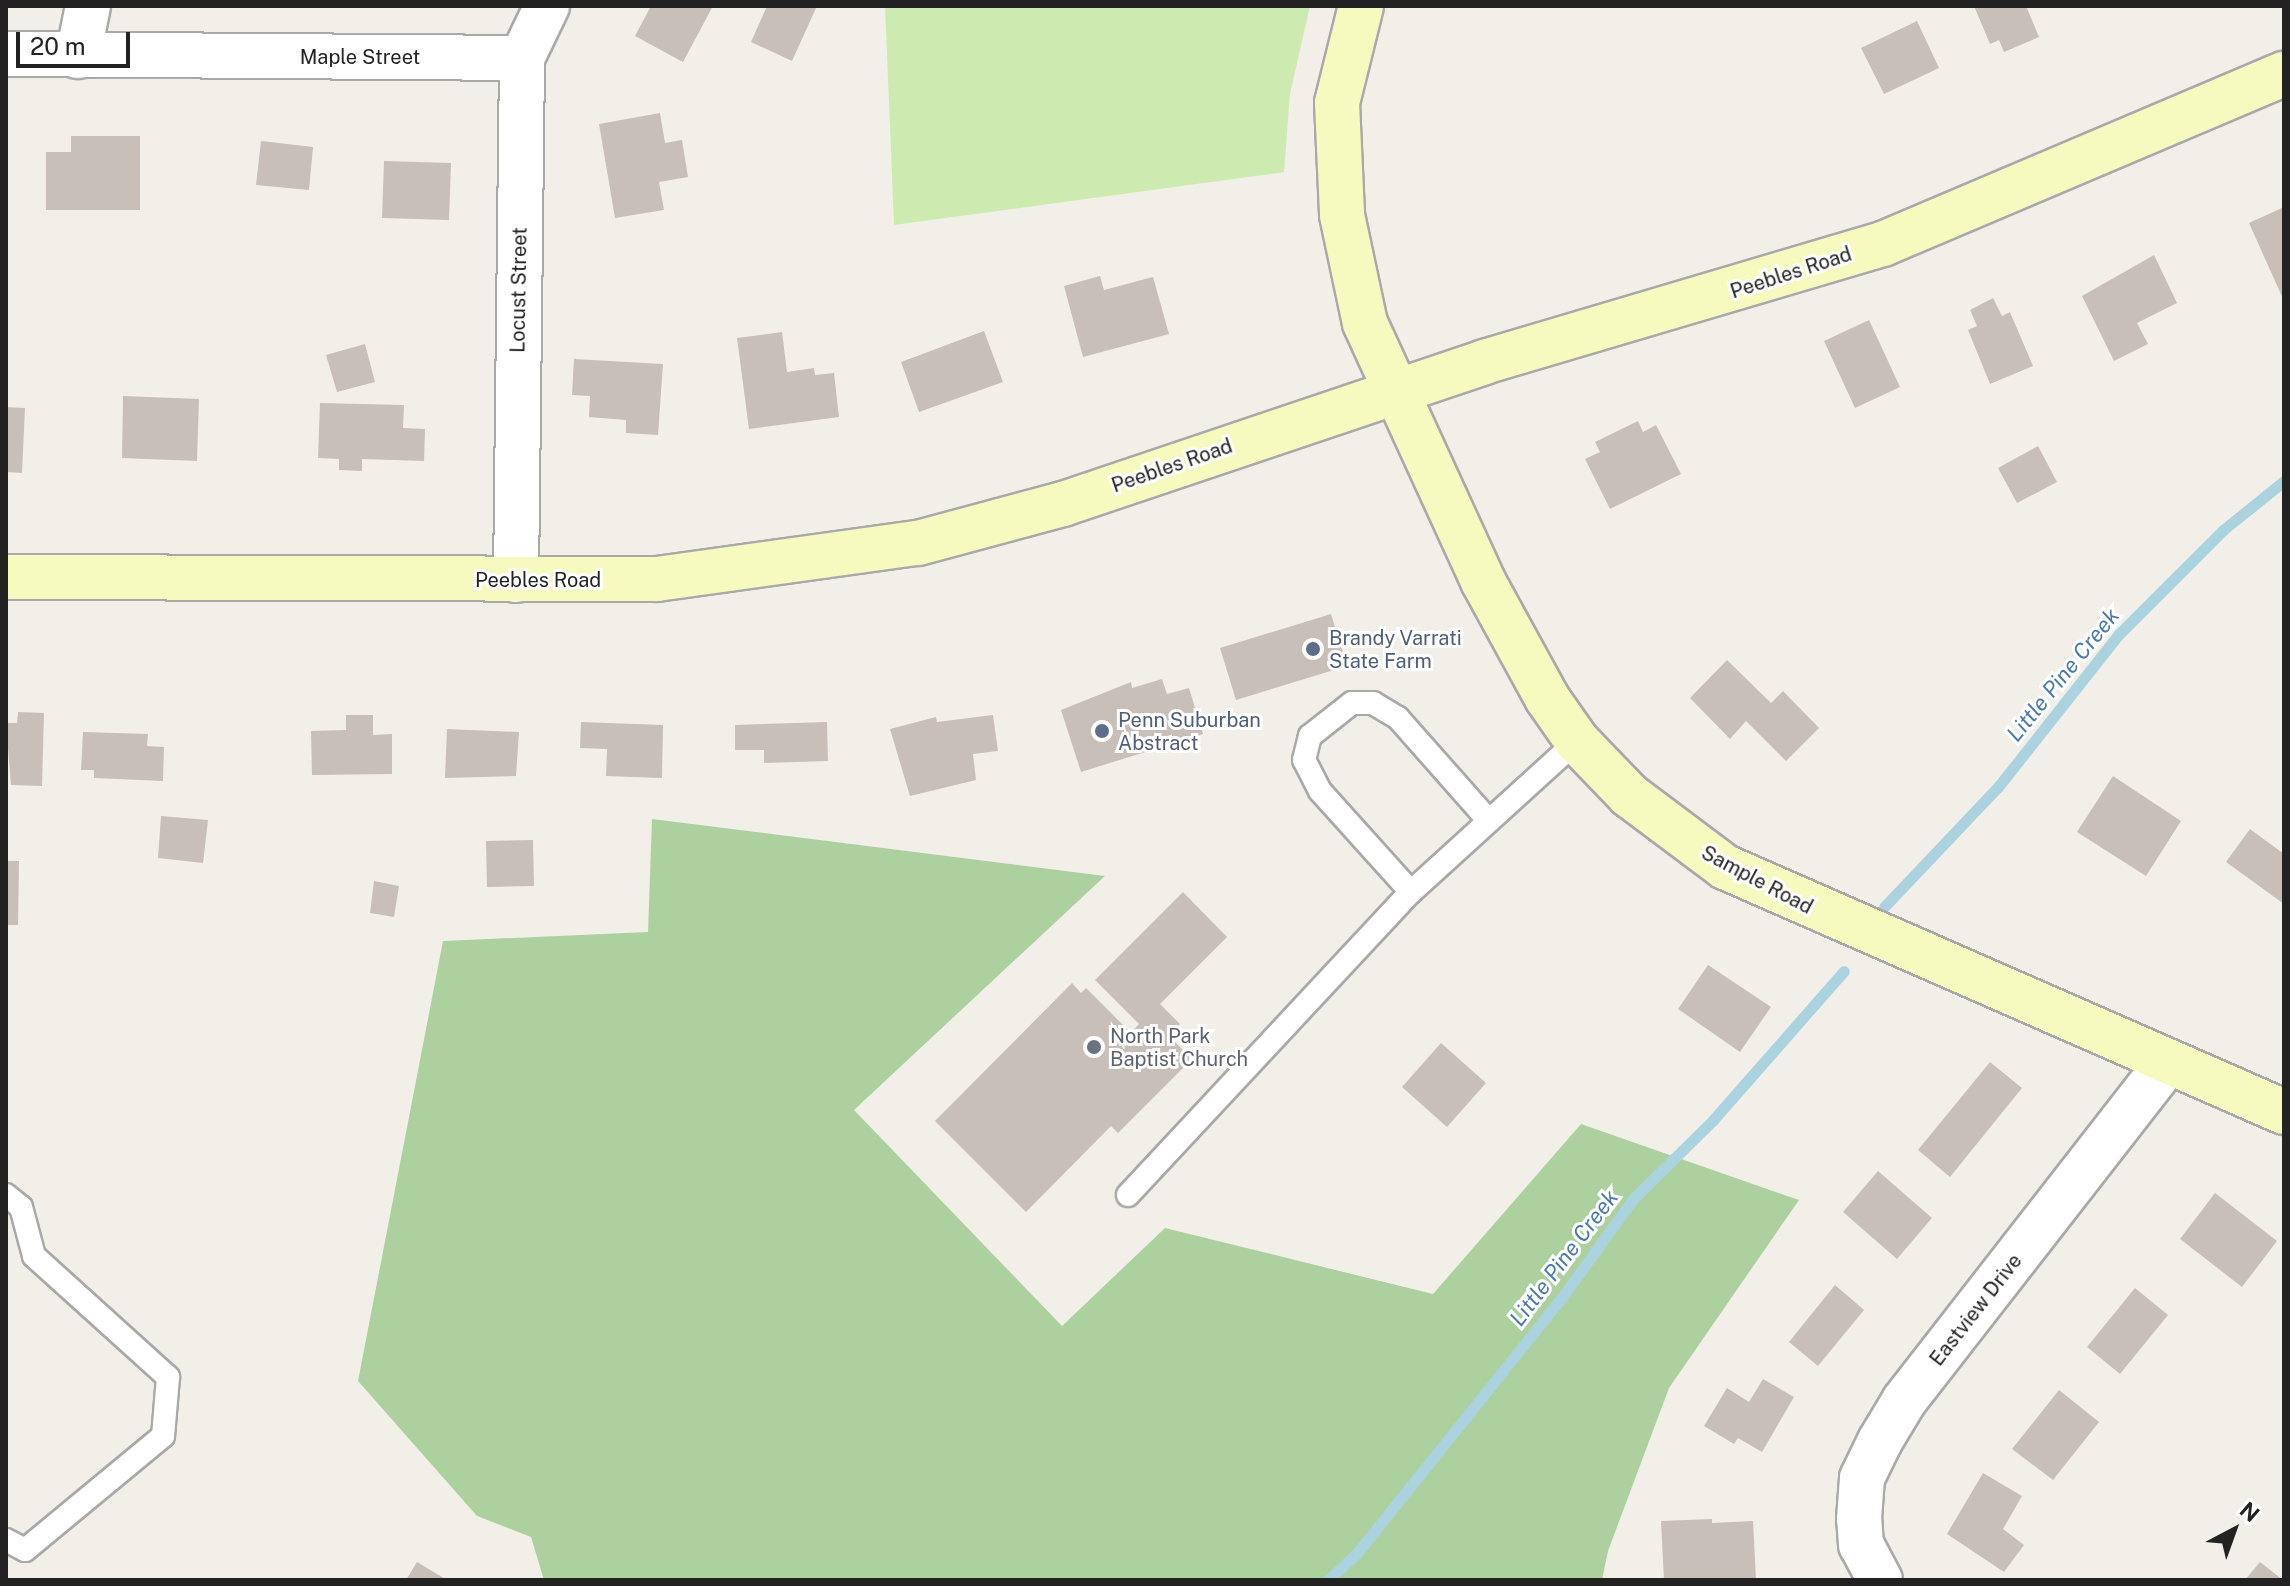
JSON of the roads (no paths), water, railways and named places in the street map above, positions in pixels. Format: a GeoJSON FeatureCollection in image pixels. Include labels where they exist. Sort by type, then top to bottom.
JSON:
{"type":"FeatureCollection","features":[{"type":"Feature","properties":{"kind":"street"},"geometry":{"type":"LineString","coordinates":[[78,56],[88,6]]}},
{"type":"Feature","properties":{"kind":"street","name":"Locust Street"},"geometry":{"type":"LineString","coordinates":[[516,580],[522,58],[547,6]]}},
{"type":"Feature","properties":{"kind":"street","name":"Sample Road"},"geometry":{"type":"LineString","coordinates":[[1361,6],[1337,103],[1340,190],[1365,323],[1393,393],[1513,640],[1577,741],[1629,795],[1725,867],[2166,1064],[2284,1112]]}},
{"type":"Feature","properties":{"kind":"street","name":"Maple Street"},"geometry":{"type":"LineString","coordinates":[[6,54],[522,58]]}},
{"type":"Feature","properties":{"kind":"street","name":"Peebles Road"},"geometry":{"type":"LineString","coordinates":[[6,577],[657,579],[918,543],[1063,504],[1393,393],[1883,244],[2284,74]]}},
{"type":"Feature","properties":{"kind":"street","name":"Eastview Drive"},"geometry":{"type":"LineString","coordinates":[[1880,1580],[1861,1545],[1859,1519],[1862,1478],[1880,1441],[1904,1401],[2166,1064]]}},
{"type":"Feature","properties":{"kind":"lane"},"geometry":{"type":"LineString","coordinates":[[1411,892],[1320,791],[1304,760],[1310,736],[1352,703],[1373,703],[1398,718],[1489,821]]}},
{"type":"Feature","properties":{"kind":"lane"},"geometry":{"type":"LineString","coordinates":[[1128,1195],[1411,892],[1577,741]]}},
{"type":"Feature","properties":{"kind":"lane"},"geometry":{"type":"LineString","coordinates":[[6,1195],[21,1207],[34,1256],[168,1377],[163,1436],[25,1550],[6,1540]]}},
{"type":"Feature","properties":{"kind":"waterway","name":"Little Pine Creek"},"geometry":{"type":"LineString","coordinates":[[1884,907],[1998,787],[2119,634],[2223,530],[2284,481]]}},
{"type":"Feature","properties":{"kind":"waterway","name":"Little Pine Creek"},"geometry":{"type":"LineString","coordinates":[[1328,1580],[1357,1553],[1563,1296],[1633,1199],[1713,1120],[1844,971]]}},
{"type":"Feature","properties":{"kind":"place","name":"Brandy Varrati State Farm"},"geometry":{"type":"Point","coordinates":[1313,649]}},
{"type":"Feature","properties":{"kind":"place","name":"Penn Suburban Abstract"},"geometry":{"type":"Point","coordinates":[1102,731]}},
{"type":"Feature","properties":{"kind":"place","name":"North Park Baptist Church"},"geometry":{"type":"Point","coordinates":[1094,1047]}}]}
